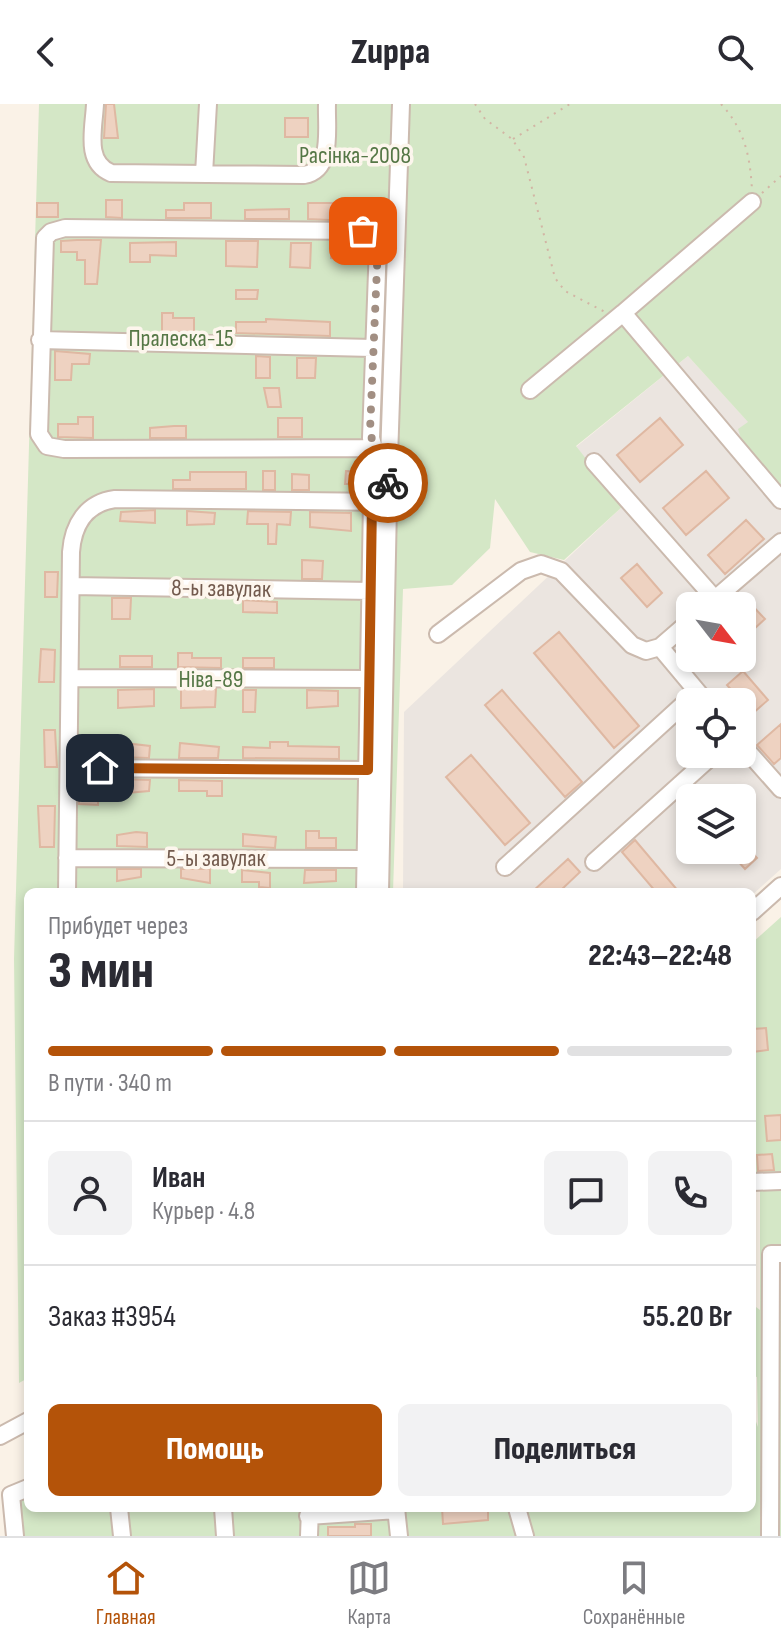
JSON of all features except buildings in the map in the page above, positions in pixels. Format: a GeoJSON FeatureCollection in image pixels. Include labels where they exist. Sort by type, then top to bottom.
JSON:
{"type":"FeatureCollection","features":[{"type":"Feature","properties":{"kind":"street"},"geometry":{"type":"LineString","coordinates":[[95,104],[93,152],[100,168],[117,174],[304,175],[315,172],[325,155],[327,104]]}},
{"type":"Feature","properties":{"kind":"street"},"geometry":{"type":"LineString","coordinates":[[204,174],[208,104]]}},
{"type":"Feature","properties":{"kind":"street"},"geometry":{"type":"LineString","coordinates":[[380,888],[380,502],[401,104]]}},
{"type":"Feature","properties":{"kind":"street"},"geometry":{"type":"LineString","coordinates":[[530,390],[752,202]]}},
{"type":"Feature","properties":{"kind":"street"},"geometry":{"type":"LineString","coordinates":[[56,229],[363,231],[373,234],[378,244],[370,431],[382,453],[47,446],[39,434],[42,248],[45,238],[56,229]]}},
{"type":"Feature","properties":{"kind":"street"},"geometry":{"type":"LineString","coordinates":[[619,316],[781,500]]}},
{"type":"Feature","properties":{"kind":"street"},"geometry":{"type":"LineString","coordinates":[[40,340],[373,348]]}},
{"type":"Feature","properties":{"kind":"street"},"geometry":{"type":"LineString","coordinates":[[594,462],[703,592]]}},
{"type":"Feature","properties":{"kind":"street"},"geometry":{"type":"LineString","coordinates":[[67,888],[74,531],[90,508],[106,500],[380,502]]}},
{"type":"Feature","properties":{"kind":"street"},"geometry":{"type":"LineString","coordinates":[[365,888],[371,591],[380,502]]}},
{"type":"Feature","properties":{"kind":"street"},"geometry":{"type":"LineString","coordinates":[[723,592],[781,542]]}},
{"type":"Feature","properties":{"kind":"street"},"geometry":{"type":"LineString","coordinates":[[438,634],[521,571],[541,564],[561,571],[632,645],[646,651],[660,647],[676,633]]}},
{"type":"Feature","properties":{"kind":"street","name":"8-ы завулак"},"geometry":{"type":"LineString","coordinates":[[71,586],[371,591]]}},
{"type":"Feature","properties":{"kind":"street"},"geometry":{"type":"LineString","coordinates":[[660,647],[694,688]]}},
{"type":"Feature","properties":{"kind":"street"},"geometry":{"type":"LineString","coordinates":[[71,678],[368,679]]}},
{"type":"Feature","properties":{"kind":"street"},"geometry":{"type":"LineString","coordinates":[[505,867],[676,719]]}},
{"type":"Feature","properties":{"kind":"street"},"geometry":{"type":"LineString","coordinates":[[756,761],[781,789]]}},
{"type":"Feature","properties":{"kind":"street"},"geometry":{"type":"LineString","coordinates":[[70,768],[368,770]]}},
{"type":"Feature","properties":{"kind":"street"},"geometry":{"type":"LineString","coordinates":[[594,862],[698,768]]}},
{"type":"Feature","properties":{"kind":"street","name":"5-ы завулак"},"geometry":{"type":"LineString","coordinates":[[67,858],[365,859]]}},
{"type":"Feature","properties":{"kind":"street"},"geometry":{"type":"LineString","coordinates":[[756,908],[781,886]]}},
{"type":"Feature","properties":{"kind":"street"},"geometry":{"type":"LineString","coordinates":[[756,1182],[781,1181]]}},
{"type":"Feature","properties":{"kind":"street"},"geometry":{"type":"LineString","coordinates":[[770,1536],[775,1471],[776,1369],[771,1254],[781,1254]]}},
{"type":"Feature","properties":{"kind":"street"},"geometry":{"type":"LineString","coordinates":[[0,1436],[24,1423]]}},
{"type":"Feature","properties":{"kind":"street"},"geometry":{"type":"LineString","coordinates":[[15,1536],[11,1495],[24,1490]]}},
{"type":"Feature","properties":{"kind":"street"},"geometry":{"type":"LineString","coordinates":[[119,1512],[122,1536]]}},
{"type":"Feature","properties":{"kind":"street"},"geometry":{"type":"LineString","coordinates":[[223,1512],[225,1536]]}},
{"type":"Feature","properties":{"kind":"street"},"geometry":{"type":"LineString","coordinates":[[309,1512],[309,1536]]}},
{"type":"Feature","properties":{"kind":"street"},"geometry":{"type":"LineString","coordinates":[[396,1512],[399,1536]]}},
{"type":"Feature","properties":{"kind":"street"},"geometry":{"type":"LineString","coordinates":[[518,1512],[525,1536]]}},
{"type":"Feature","properties":{"kind":"path"},"geometry":{"type":"LineString","coordinates":[[475,104],[485,119],[512,139],[530,177],[555,278],[565,291],[619,316]]}},
{"type":"Feature","properties":{"kind":"path"},"geometry":{"type":"LineString","coordinates":[[512,139],[570,104]]}},
{"type":"Feature","properties":{"kind":"path"},"geometry":{"type":"LineString","coordinates":[[721,104],[744,136],[751,161],[752,202]]}},
{"type":"Feature","properties":{"kind":"path"},"geometry":{"type":"LineString","coordinates":[[752,202],[781,176]]}},
{"type":"Feature","properties":{"kind":"shaded area"},"geometry":{"type":"Polygon","coordinates":[[[688,356],[781,458],[781,869],[756,891],[756,888],[403,888],[404,712],[623,506],[576,447],[688,356]]]}},
{"type":"Feature","properties":{"kind":"green space"},"geometry":{"type":"Polygon","coordinates":[[[39,104],[781,104],[781,489],[743,445],[738,429],[748,422],[688,356],[576,446],[623,506],[564,560],[530,552],[495,499],[490,548],[452,585],[403,589],[393,888],[24,888],[24,1380],[19,1383],[14,959],[39,104]]]}},
{"type":"Feature","properties":{"kind":"green space"},"geometry":{"type":"Polygon","coordinates":[[[781,917],[781,1536],[315,1536],[315,1512],[756,1512],[756,1307],[760,1310],[760,1189],[756,1189],[756,939],[781,917]]]}},
{"type":"Feature","properties":{"kind":"green space"},"geometry":{"type":"Polygon","coordinates":[[[24,1499],[24,1512],[304,1512],[304,1536],[10,1536],[9,1505],[24,1499]]]}},
{"type":"Feature","properties":{"kind":"way so far"},"geometry":{"type":"LineString","coordinates":[[363,231],[373,234],[378,244],[370,431],[374,448],[389,458],[388,483]]}},
{"type":"Feature","properties":{"kind":"route"},"geometry":{"type":"LineString","coordinates":[[100,768],[368,770],[372,501],[388,502],[388,483]]}},
{"type":"Feature","properties":{"kind":"park label","name":"Расінка-2008"},"geometry":{"type":"Point","coordinates":[355,155]}},
{"type":"Feature","properties":{"kind":"park label","name":"Пралеска-15"},"geometry":{"type":"Point","coordinates":[181,338]}},
{"type":"Feature","properties":{"kind":"park label","name":"Ніва-89"},"geometry":{"type":"Point","coordinates":[211,679]}}]}
